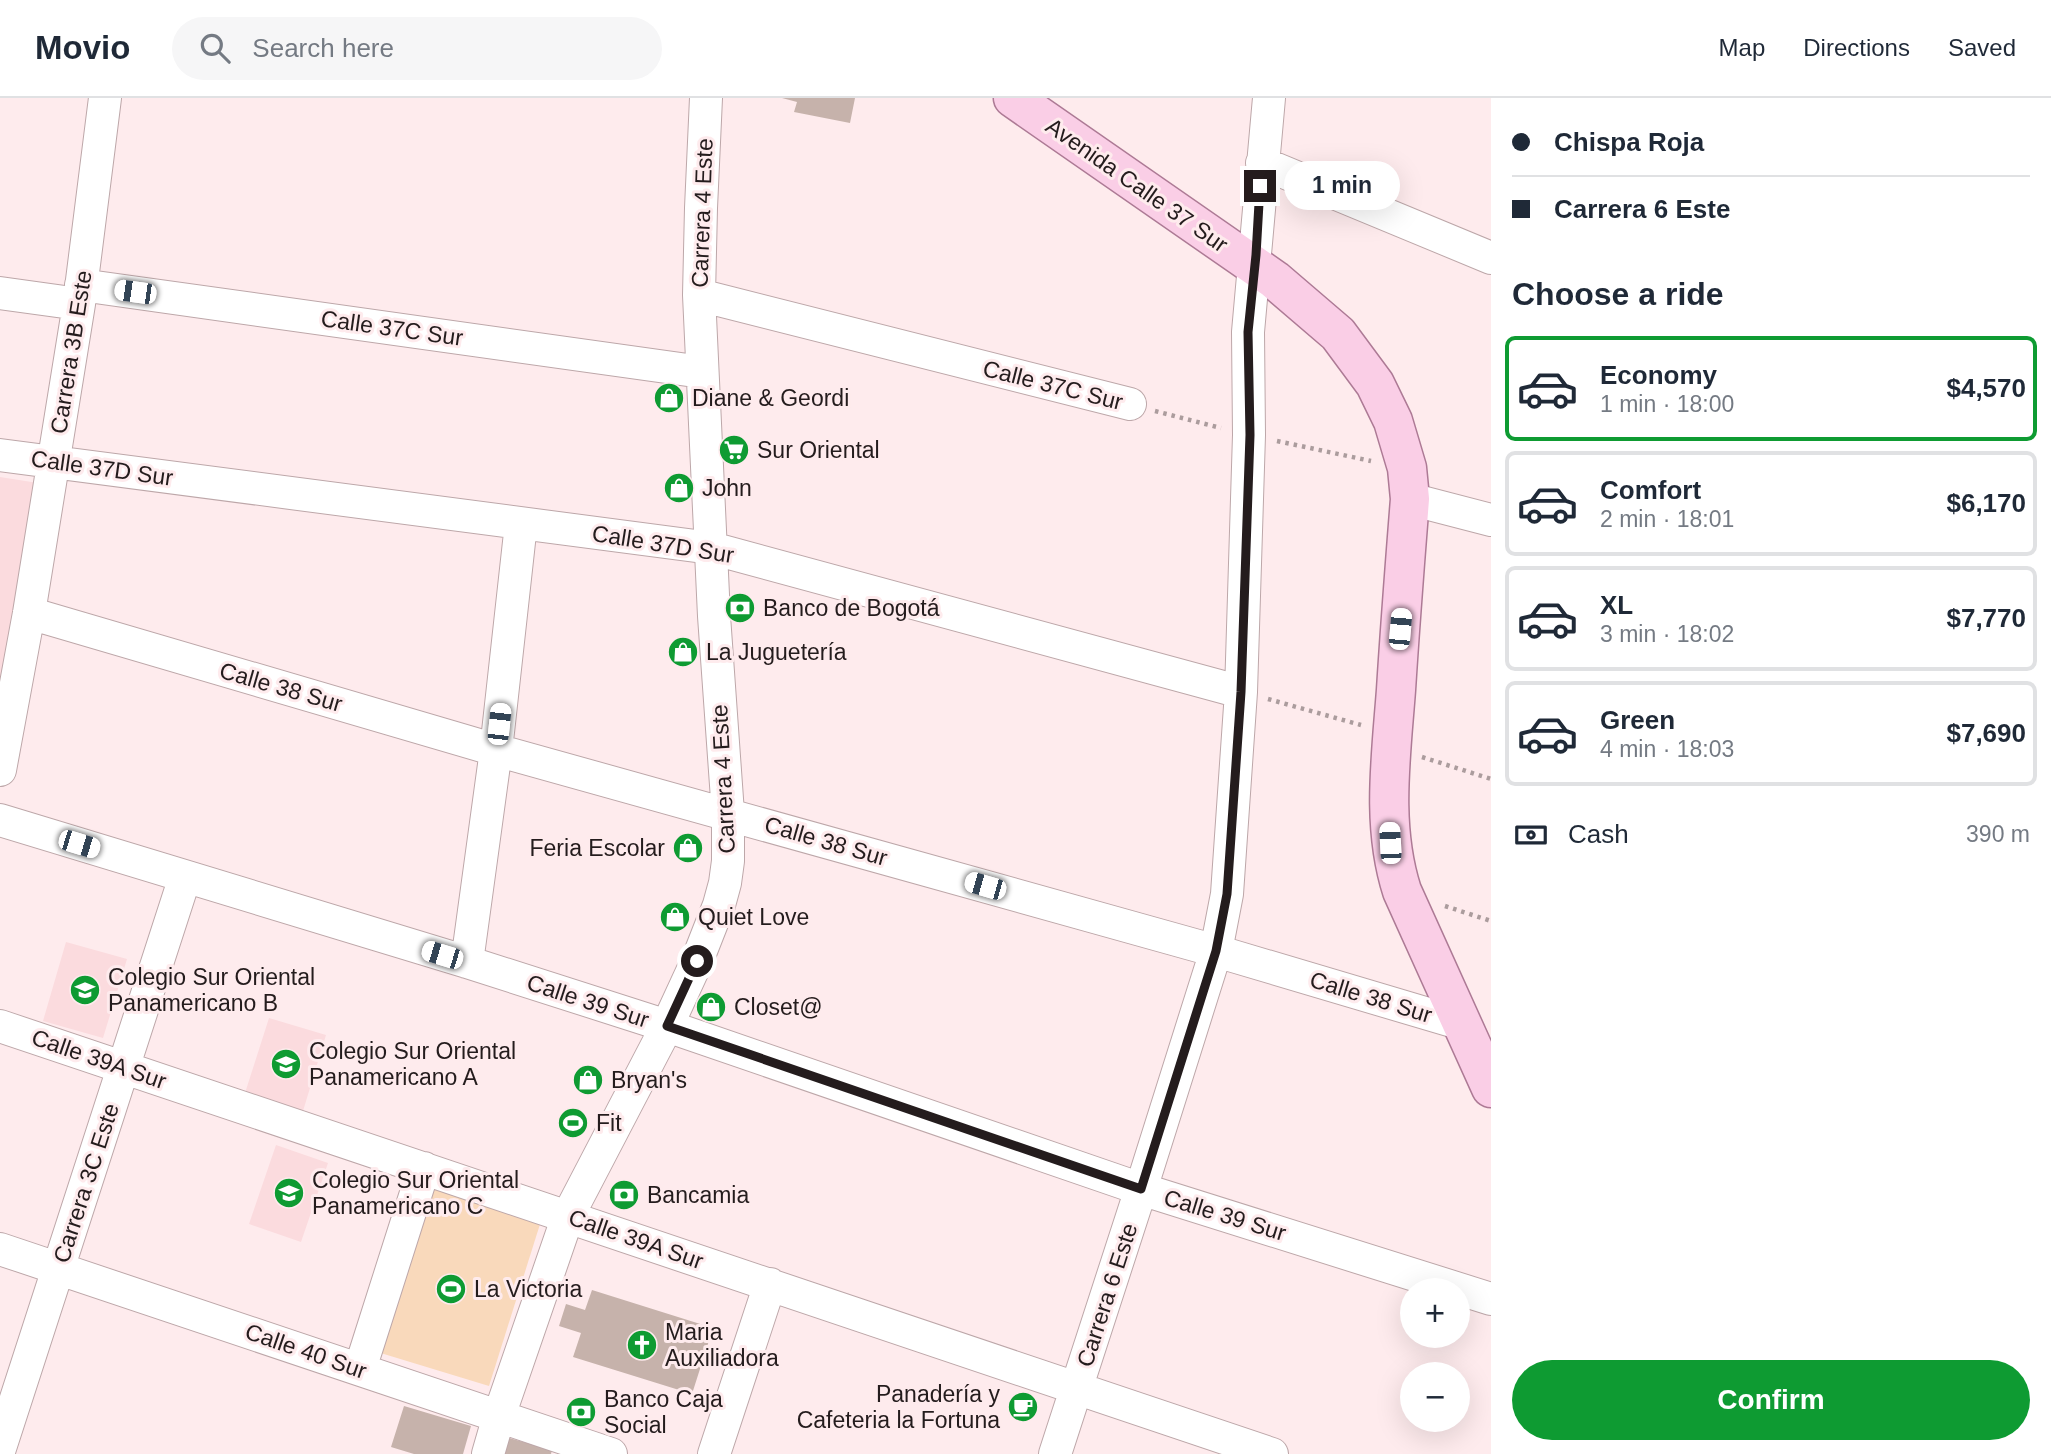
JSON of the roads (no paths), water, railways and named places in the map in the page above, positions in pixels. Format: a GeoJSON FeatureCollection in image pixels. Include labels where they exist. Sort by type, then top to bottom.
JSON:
{"type":"FeatureCollection","features":[{"type":"Feature","properties":{"kind":"main road","name":"Avenida Calle 37 Sur"},"geometry":{"type":"LineString","coordinates":[[1013,98],[1254,266],[1310,308],[1338,334],[1375,384],[1393,421],[1409,484]]}},
{"type":"Feature","properties":{"kind":"main road"},"geometry":{"type":"LineString","coordinates":[[1409,484],[1392,734],[1389,819],[1394,867],[1402,891],[1491,1088]]}},
{"type":"Feature","properties":{"kind":"street","name":"Carrera 3B Este"},"geometry":{"type":"LineString","coordinates":[[0,770],[54,463],[80,294],[105,98]]}},
{"type":"Feature","properties":{"kind":"street","name":"Carrera 4 Este"},"geometry":{"type":"LineString","coordinates":[[488,1454],[568,1216],[667,1026],[697,961],[722,894],[728,862],[728,813],[719,692],[699,295],[706,98]]}},
{"type":"Feature","properties":{"kind":"street","name":"Carrera 6 Este"},"geometry":{"type":"LineString","coordinates":[[1055,1454],[1216,951],[1227,894],[1241,692],[1250,435],[1248,332],[1269,98]]}},
{"type":"Feature","properties":{"kind":"street"},"geometry":{"type":"LineString","coordinates":[[1262,163],[1491,258]]}},
{"type":"Feature","properties":{"kind":"street","name":"Calle 37C Sur"},"geometry":{"type":"LineString","coordinates":[[0,293],[80,294],[702,372]]}},
{"type":"Feature","properties":{"kind":"street","name":"Calle 37C Sur"},"geometry":{"type":"LineString","coordinates":[[699,295],[1130,404]]}},
{"type":"Feature","properties":{"kind":"street","name":"Calle 37D Sur"},"geometry":{"type":"LineString","coordinates":[[0,454],[711,548],[1241,692]]}},
{"type":"Feature","properties":{"kind":"street"},"geometry":{"type":"LineString","coordinates":[[1409,484],[1491,520]]}},
{"type":"Feature","properties":{"kind":"street"},"geometry":{"type":"LineString","coordinates":[[467,962],[496,750],[522,524]]}},
{"type":"Feature","properties":{"kind":"street","name":"Calle 38 Sur"},"geometry":{"type":"LineString","coordinates":[[29,613],[496,750],[1216,951],[1462,1024]]}},
{"type":"Feature","properties":{"kind":"street","name":"Calle 39 Sur"},"geometry":{"type":"LineString","coordinates":[[0,820],[467,962],[667,1026],[1141,1189],[1491,1299]]}},
{"type":"Feature","properties":{"kind":"street","name":"Carrera 3C Este"},"geometry":{"type":"LineString","coordinates":[[0,1448],[185,877]]}},
{"type":"Feature","properties":{"kind":"street","name":"Calle 39A Sur"},"geometry":{"type":"LineString","coordinates":[[0,1026],[1272,1454]]}},
{"type":"Feature","properties":{"kind":"street"},"geometry":{"type":"LineString","coordinates":[[360,1370],[424,1168]]}},
{"type":"Feature","properties":{"kind":"street","name":"Calle 40 Sur"},"geometry":{"type":"LineString","coordinates":[[0,1248],[611,1454]]}},
{"type":"Feature","properties":{"kind":"street"},"geometry":{"type":"LineString","coordinates":[[714,1454],[770,1284]]}},
{"type":"Feature","properties":{"kind":"place","name":"Diane & Geordi"},"geometry":{"type":"Point","coordinates":[669,398]}},
{"type":"Feature","properties":{"kind":"place","name":"Sur Oriental"},"geometry":{"type":"Point","coordinates":[734,450]}},
{"type":"Feature","properties":{"kind":"place","name":"John"},"geometry":{"type":"Point","coordinates":[679,488]}},
{"type":"Feature","properties":{"kind":"place","name":"Banco de Bogotá"},"geometry":{"type":"Point","coordinates":[740,608]}},
{"type":"Feature","properties":{"kind":"place","name":"La Juguetería"},"geometry":{"type":"Point","coordinates":[683,652]}},
{"type":"Feature","properties":{"kind":"place","name":"Feria Escolar"},"geometry":{"type":"Point","coordinates":[688,848]}},
{"type":"Feature","properties":{"kind":"place","name":"Quiet Love"},"geometry":{"type":"Point","coordinates":[675,917]}},
{"type":"Feature","properties":{"kind":"place","name":"Colegio Sur Oriental Panamericano B"},"geometry":{"type":"Point","coordinates":[85,990]}},
{"type":"Feature","properties":{"kind":"place","name":"Closet@"},"geometry":{"type":"Point","coordinates":[711,1007]}},
{"type":"Feature","properties":{"kind":"place","name":"Colegio Sur Oriental Panamericano A"},"geometry":{"type":"Point","coordinates":[286,1064]}},
{"type":"Feature","properties":{"kind":"place","name":"Bryan's"},"geometry":{"type":"Point","coordinates":[588,1080]}},
{"type":"Feature","properties":{"kind":"place","name":"Fit"},"geometry":{"type":"Point","coordinates":[573,1123]}},
{"type":"Feature","properties":{"kind":"place","name":"Colegio Sur Oriental Panamericano C"},"geometry":{"type":"Point","coordinates":[289,1193]}},
{"type":"Feature","properties":{"kind":"place","name":"Bancamia"},"geometry":{"type":"Point","coordinates":[624,1195]}},
{"type":"Feature","properties":{"kind":"place","name":"La Victoria"},"geometry":{"type":"Point","coordinates":[451,1289]}},
{"type":"Feature","properties":{"kind":"place","name":"Maria Auxiliadora"},"geometry":{"type":"Point","coordinates":[642,1345]}},
{"type":"Feature","properties":{"kind":"place","name":"Panadería y Cafeteria la Fortuna"},"geometry":{"type":"Point","coordinates":[1023,1407]}},
{"type":"Feature","properties":{"kind":"place","name":"Banco Caja Social"},"geometry":{"type":"Point","coordinates":[581,1412]}}]}
